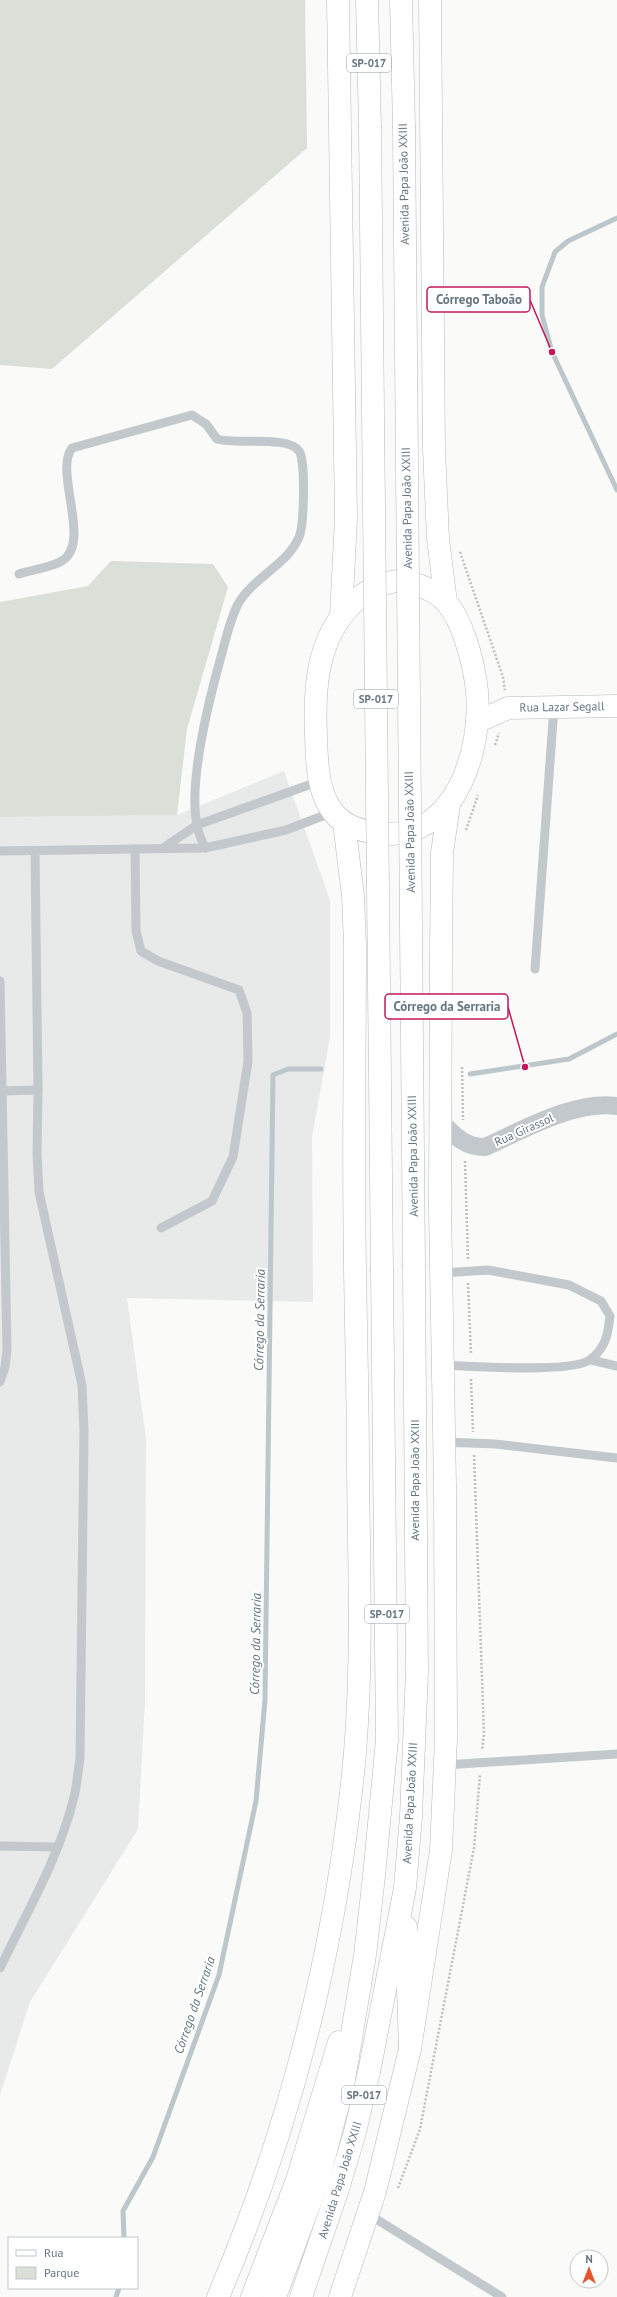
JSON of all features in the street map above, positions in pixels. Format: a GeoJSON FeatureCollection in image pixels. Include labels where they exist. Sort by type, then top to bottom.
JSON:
{"type":"FeatureCollection","features":[{"type":"Feature","properties":{"kind":"main road"},"geometry":{"type":"LineString","coordinates":[[338,0],[346,518],[341,616]]}},
{"type":"Feature","properties":{"kind":"main road","name":"Avenida Papa João XXIII"},"geometry":{"type":"LineString","coordinates":[[275,2297],[318,2181],[332,2134],[343,2086],[365,1955],[387,1740],[370,126],[367,0]]}},
{"type":"Feature","properties":{"kind":"main road","name":"Avenida Papa João XXIII"},"geometry":{"type":"LineString","coordinates":[[301,2297],[336,2196],[355,2132],[369,2072],[405,1888],[411,1816],[417,1672],[402,0]]}},
{"type":"Feature","properties":{"kind":"main road"},"geometry":{"type":"LineString","coordinates":[[340,2297],[368,2214],[410,2049],[441,1850],[445,1765],[444,1442],[440,1121],[441,880],[442,852],[449,805],[468,765],[474,744],[477,722],[477,691],[468,646],[460,624],[446,602],[438,539],[434,449],[430,0]]}},
{"type":"Feature","properties":{"kind":"main road"},"geometry":{"type":"LineString","coordinates":[[218,2297],[263,2182],[298,2072],[313,2015],[328,1942],[351,1791],[357,1710],[359,1615],[355,1267],[355,944],[352,888],[339,818],[324,795],[320,781],[316,722],[317,681],[325,646],[341,616],[360,596],[382,583],[398,581],[415,583],[446,602]]}},
{"type":"Feature","properties":{"kind":"main road","name":"Rua Lazar Segall"},"geometry":{"type":"LineString","coordinates":[[477,691],[508,708]]}},
{"type":"Feature","properties":{"kind":"main road","name":"Rua Lazar Segall"},"geometry":{"type":"LineString","coordinates":[[477,722],[508,708],[617,706]]}},
{"type":"Feature","properties":{"kind":"main road"},"geometry":{"type":"LineString","coordinates":[[339,818],[361,830],[388,834],[415,830],[433,820],[449,805]]}},
{"type":"Feature","properties":{"kind":"main road"},"geometry":{"type":"LineString","coordinates":[[405,1888],[410,2049]]}},
{"type":"Feature","properties":{"kind":"main road"},"geometry":{"type":"LineString","coordinates":[[252,2297],[297,2180],[365,1955]]}},
{"type":"Feature","properties":{"kind":"street","name":"Rua Girassol"},"geometry":{"type":"LineString","coordinates":[[440,1121],[464,1144],[474,1147],[485,1147],[557,1115],[580,1108],[604,1104],[617,1106]]}},
{"type":"Feature","properties":{"kind":"lane"},"geometry":{"type":"LineString","coordinates":[[19,574],[61,562],[68,554],[73,541],[74,522],[66,461],[72,448],[192,415],[206,424],[217,439],[280,442],[292,445],[299,450],[304,462],[302,525],[299,537],[283,559],[251,587],[237,606],[228,630],[215,678],[200,750],[195,785],[196,825],[205,848]]}},
{"type":"Feature","properties":{"kind":"lane"},"geometry":{"type":"LineString","coordinates":[[535,969],[554,707]]}},
{"type":"Feature","properties":{"kind":"lane"},"geometry":{"type":"LineString","coordinates":[[163,848],[196,825],[320,781]]}},
{"type":"Feature","properties":{"kind":"lane"},"geometry":{"type":"LineString","coordinates":[[0,850],[35,851],[205,848],[339,818]]}},
{"type":"Feature","properties":{"kind":"lane"},"geometry":{"type":"LineString","coordinates":[[135,849],[136,931],[141,951],[158,961],[239,990],[247,1013],[248,1061],[234,1157],[212,1201],[161,1228]]}},
{"type":"Feature","properties":{"kind":"lane"},"geometry":{"type":"LineString","coordinates":[[0,1968],[37,1893],[57,1847],[74,1797],[80,1758],[84,1431],[82,1385],[39,1192],[37,1154],[38,1090],[35,851]]}},
{"type":"Feature","properties":{"kind":"lane"},"geometry":{"type":"LineString","coordinates":[[0,981],[3,1333],[5,1367],[0,1382]]}},
{"type":"Feature","properties":{"kind":"lane"},"geometry":{"type":"LineString","coordinates":[[0,1091],[38,1090]]}},
{"type":"Feature","properties":{"kind":"lane"},"geometry":{"type":"LineString","coordinates":[[441,1273],[488,1270],[569,1285],[601,1301],[610,1316],[613,1327],[607,1340],[590,1360],[570,1367],[506,1368],[443,1365]]}},
{"type":"Feature","properties":{"kind":"lane"},"geometry":{"type":"LineString","coordinates":[[590,1360],[617,1366]]}},
{"type":"Feature","properties":{"kind":"lane"},"geometry":{"type":"LineString","coordinates":[[444,1442],[495,1444],[617,1458]]}},
{"type":"Feature","properties":{"kind":"lane"},"geometry":{"type":"LineString","coordinates":[[445,1765],[617,1754]]}},
{"type":"Feature","properties":{"kind":"lane"},"geometry":{"type":"LineString","coordinates":[[0,1846],[57,1847]]}},
{"type":"Feature","properties":{"kind":"lane"},"geometry":{"type":"LineString","coordinates":[[368,2214],[502,2297]]}},
{"type":"Feature","properties":{"kind":"shaded area"},"geometry":{"type":"Polygon","coordinates":[[[284,771],[330,900],[330,1037],[312,1137],[313,1302],[127,1298],[146,1439],[145,1701],[138,1829],[30,2002],[0,2095],[0,817],[177,815],[284,771]]]}},
{"type":"Feature","properties":{"kind":"green space"},"geometry":{"type":"Polygon","coordinates":[[[0,0],[305,0],[307,148],[52,369],[0,365],[0,0]]]}},
{"type":"Feature","properties":{"kind":"green space"},"geometry":{"type":"Polygon","coordinates":[[[111,561],[213,564],[228,587],[187,729],[177,815],[0,817],[0,602],[88,586],[111,561]]]}},
{"type":"Feature","properties":{"kind":"waterway"},"geometry":{"type":"LineString","coordinates":[[617,218],[568,241],[555,252],[542,287],[542,315],[552,352],[617,490]]}},
{"type":"Feature","properties":{"kind":"waterway","name":"Córrego da Serraria"},"geometry":{"type":"LineString","coordinates":[[470,1074],[569,1059],[617,1034]]}},
{"type":"Feature","properties":{"kind":"waterway","name":"Córrego da Serraria"},"geometry":{"type":"LineString","coordinates":[[124,2237],[123,2211],[153,2157],[219,1975],[256,1801],[265,1700],[273,1075],[288,1069],[321,1069]]}},
{"type":"Feature","properties":{"kind":"waterway","name":"Córrego da Serraria"},"geometry":{"type":"LineString","coordinates":[[116,2297],[119,2289]]}},
{"type":"Feature","properties":{"kind":"place","name":"Córrego Taboão"},"geometry":{"type":"Point","coordinates":[552,352]}},
{"type":"Feature","properties":{"kind":"place","name":"Córrego da Serraria"},"geometry":{"type":"Point","coordinates":[525,1067]}}]}
